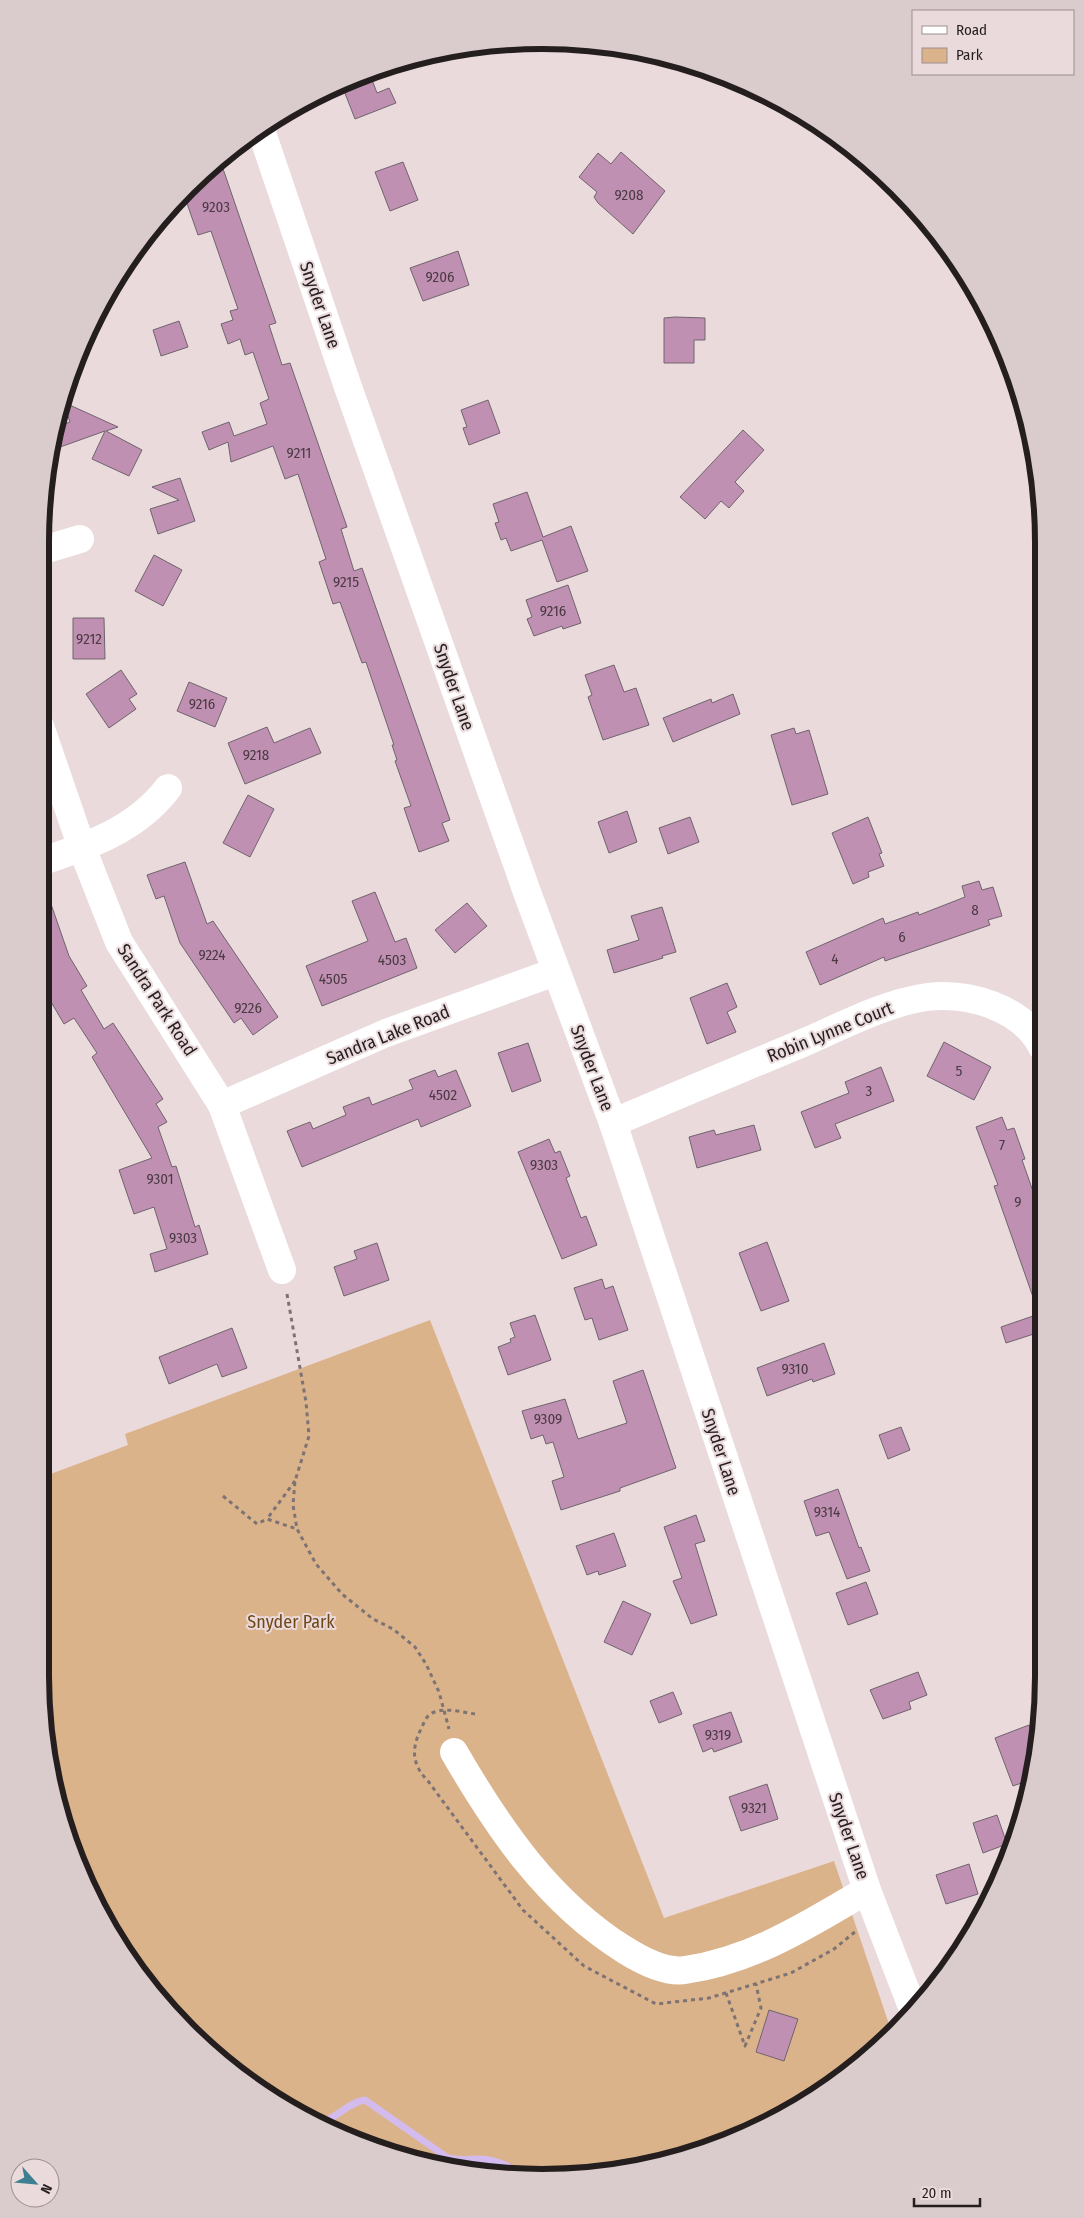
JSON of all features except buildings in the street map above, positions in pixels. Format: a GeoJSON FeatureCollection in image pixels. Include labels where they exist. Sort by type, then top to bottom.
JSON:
{"type":"FeatureCollection","features":[{"type":"Feature","properties":{"kind":"street","name":"Snyder Lane"},"geometry":{"type":"LineString","coordinates":[[263,136],[351,395],[555,972],[613,1123],[868,1890],[911,2003]]}},
{"type":"Feature","properties":{"kind":"street"},"geometry":{"type":"LineString","coordinates":[[49,549],[80,539]]}},
{"type":"Feature","properties":{"kind":"street","name":"Sandra Park Road"},"geometry":{"type":"LineString","coordinates":[[49,752],[82,848],[119,942],[222,1105],[282,1270]]}},
{"type":"Feature","properties":{"kind":"street"},"geometry":{"type":"LineString","coordinates":[[49,859],[82,848],[130,824],[147,812],[168,788]]}},
{"type":"Feature","properties":{"kind":"street","name":"Sandra Lake Road"},"geometry":{"type":"LineString","coordinates":[[222,1105],[386,1033],[555,972]]}},
{"type":"Feature","properties":{"kind":"street","name":"Robin Lynne Court"},"geometry":{"type":"LineString","coordinates":[[613,1123],[859,1019],[926,997],[966,998],[1003,1010],[1018,1018],[1035,1039]]}},
{"type":"Feature","properties":{"kind":"street"},"geometry":{"type":"LineString","coordinates":[[454,1752],[484,1804],[535,1872],[572,1911],[608,1940],[636,1957],[663,1968],[683,1970],[740,1957],[785,1939],[868,1890]]}},
{"type":"Feature","properties":{"kind":"path"},"geometry":{"type":"LineString","coordinates":[[282,1270],[306,1402],[310,1436],[295,1481],[293,1505],[297,1530],[316,1564],[342,1594],[372,1619],[393,1629],[415,1647],[426,1664],[439,1692],[454,1752]]}},
{"type":"Feature","properties":{"kind":"path"},"geometry":{"type":"LineString","coordinates":[[224,1496],[256,1524],[266,1519],[295,1481]]}},
{"type":"Feature","properties":{"kind":"path"},"geometry":{"type":"LineString","coordinates":[[266,1519],[297,1530]]}},
{"type":"Feature","properties":{"kind":"path"},"geometry":{"type":"LineString","coordinates":[[726,1993],[745,2046],[760,2008],[756,1984]]}},
{"type":"Feature","properties":{"kind":"green space","name":"Snyder Park"},"geometry":{"type":"Polygon","coordinates":[[[430,1320],[664,1918],[834,1861],[890,2026],[867,2047],[816,2086],[789,2103],[731,2132],[701,2143],[638,2160],[574,2168],[510,2168],[478,2165],[446,2160],[383,2143],[353,2132],[295,2103],[242,2067],[193,2025],[171,2001],[132,1950],[115,1923],[86,1865],[75,1835],[58,1772],[50,1708],[49,1676],[49,1475],[128,1445],[125,1434],[430,1320]]]}},
{"type":"Feature","properties":{"kind":"waterway"},"geometry":{"type":"LineString","coordinates":[[327,2120],[352,2104],[365,2100],[448,2158],[480,2159],[498,2162],[511,2168]]}}]}
